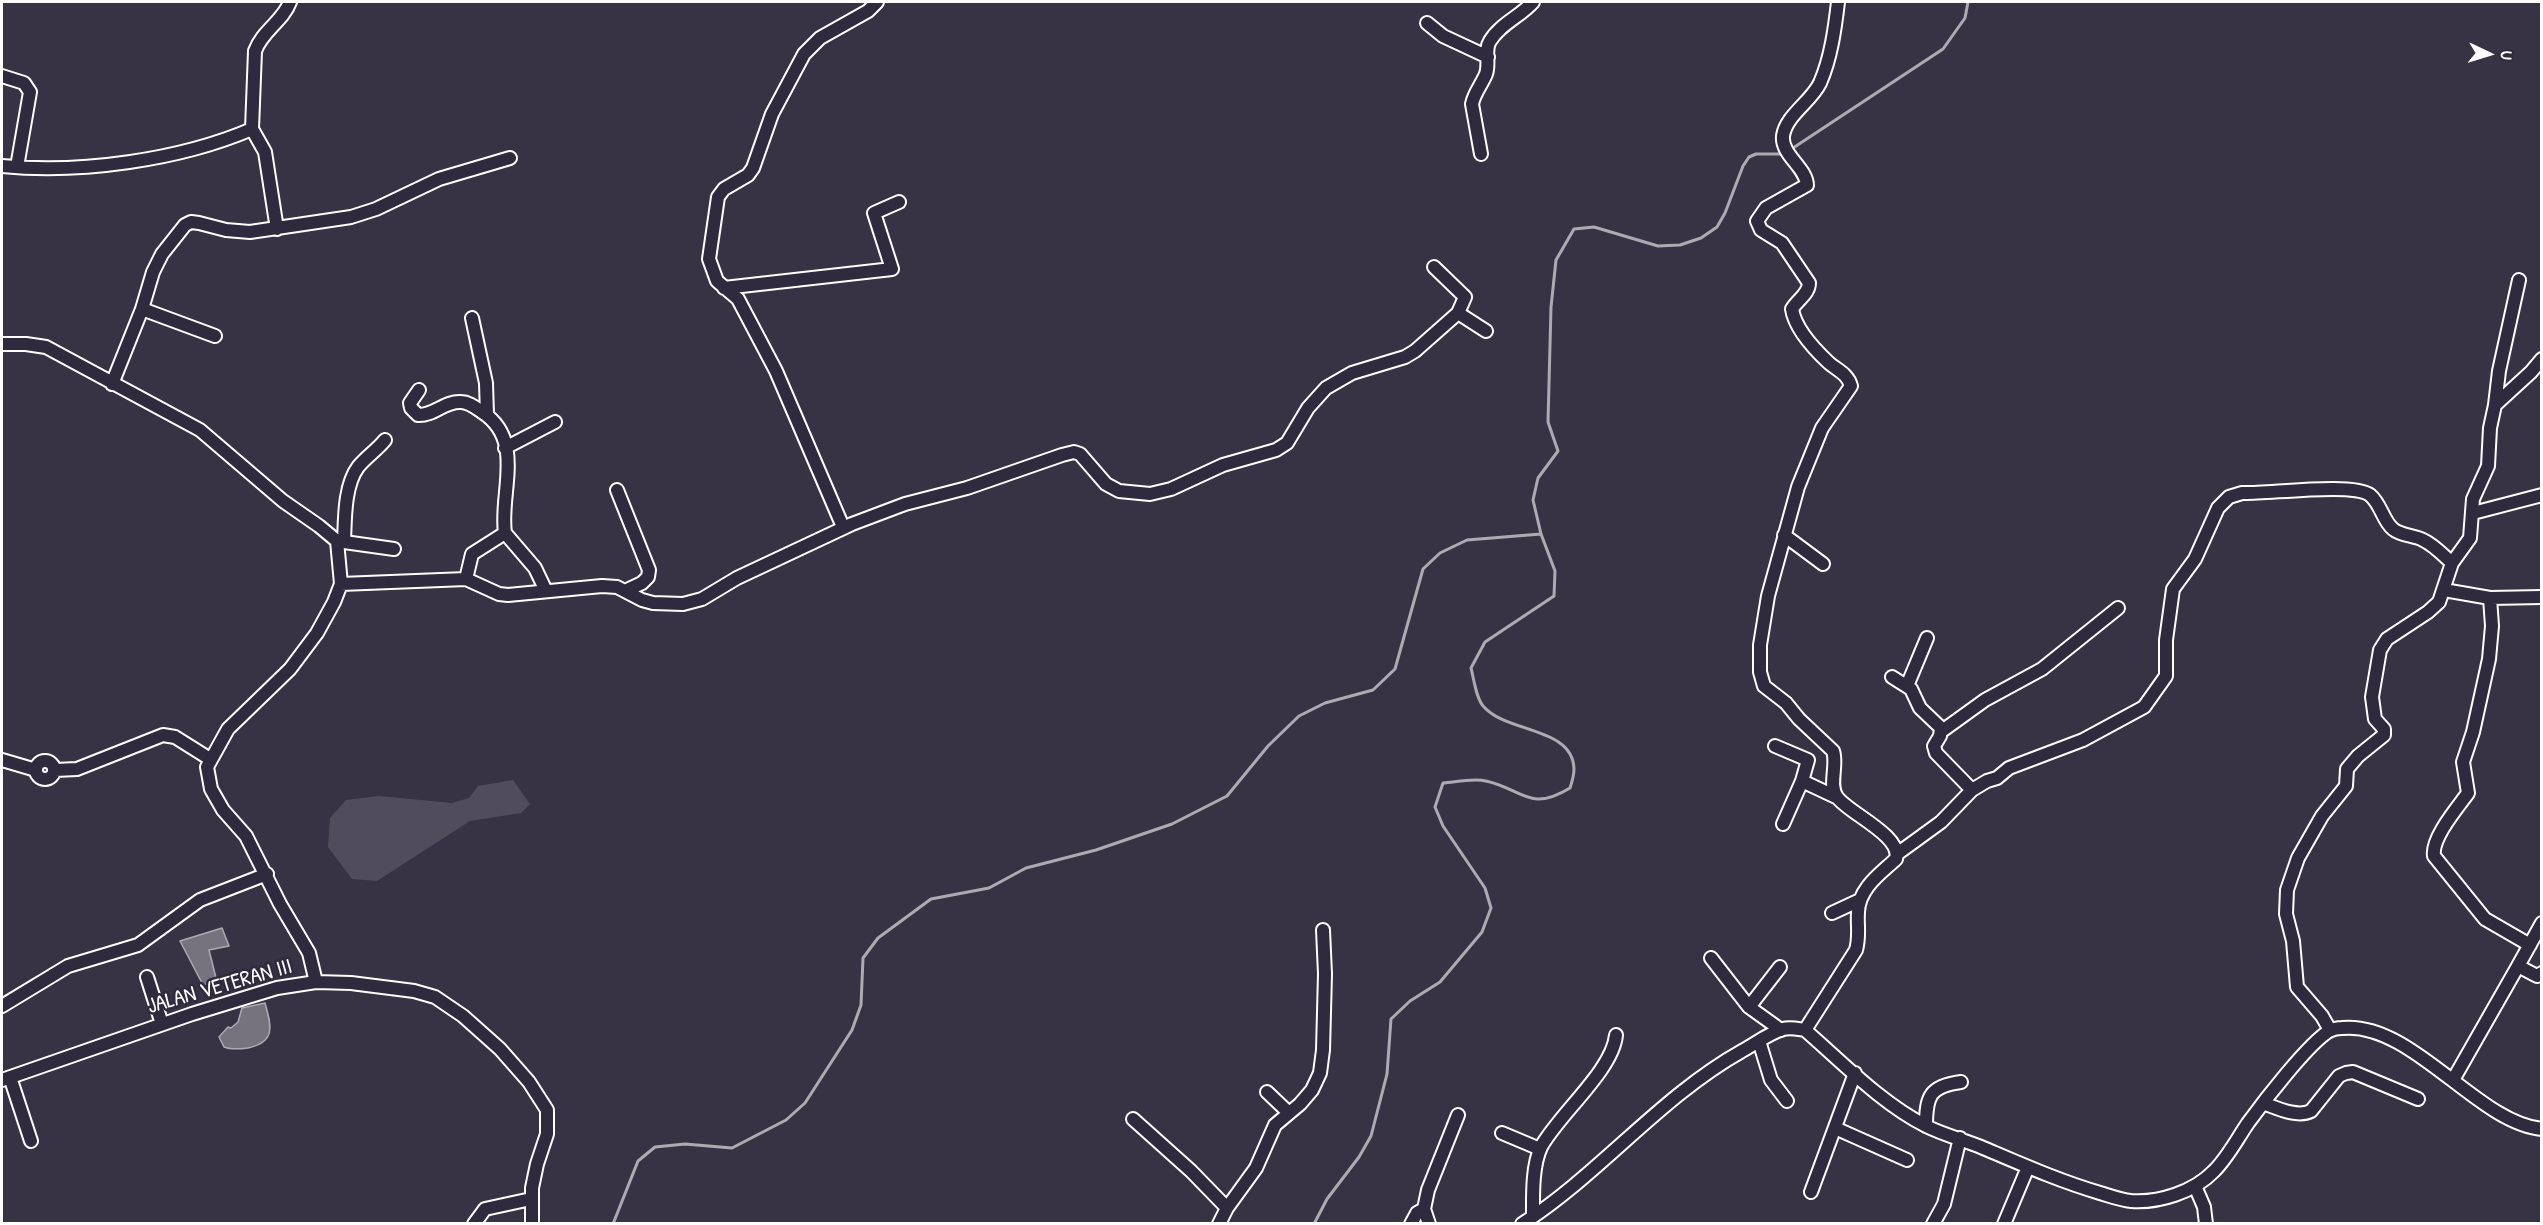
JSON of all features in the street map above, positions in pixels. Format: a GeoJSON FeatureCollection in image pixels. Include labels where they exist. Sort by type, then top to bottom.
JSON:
{"type":"FeatureCollection","features":[{"type":"Feature","properties":{"kind":"street"},"geometry":{"type":"LineString","coordinates":[[277,229],[265,152],[252,129],[255,51],[257,45],[282,17],[290,2]]}},
{"type":"Feature","properties":{"kind":"street"},"geometry":{"type":"LineString","coordinates":[[843,527],[776,372],[738,299],[717,281],[708,259],[718,197],[724,189],[748,175],[753,168],[772,114],[811,45],[868,11],[877,2]]}},
{"type":"Feature","properties":{"kind":"street"},"geometry":{"type":"LineString","coordinates":[[1481,154],[1472,104],[1473,97],[1488,68],[1490,41],[1533,2]]}},
{"type":"Feature","properties":{"kind":"street"},"geometry":{"type":"LineString","coordinates":[[1836,797],[1833,786],[1835,757],[1833,751],[1799,719],[1786,703],[1764,686],[1761,679],[1760,645],[1763,620],[1784,535],[1814,445],[1822,428],[1851,386],[1848,378],[1828,362],[1798,329],[1792,309],[1807,291],[1809,283],[1782,243],[1761,230],[1757,224],[1758,216],[1766,208],[1807,185],[1806,177],[1783,142],[1784,133],[1789,121],[1819,86],[1826,66],[1838,2]]}},
{"type":"Feature","properties":{"kind":"street"},"geometry":{"type":"LineString","coordinates":[[1427,23],[1450,40],[1488,57]]}},
{"type":"Feature","properties":{"kind":"street"},"geometry":{"type":"LineString","coordinates":[[2,76],[24,83],[30,92],[17,167]]}},
{"type":"Feature","properties":{"kind":"street"},"geometry":{"type":"LineString","coordinates":[[2,166],[59,168],[161,156],[216,143],[252,129]]}},
{"type":"Feature","properties":{"kind":"street"},"geometry":{"type":"LineString","coordinates":[[112,384],[142,309],[153,272],[162,254],[185,225],[191,222],[238,231],[277,229],[361,215],[439,179],[510,158]]}},
{"type":"Feature","properties":{"kind":"street"},"geometry":{"type":"LineString","coordinates":[[724,288],[892,269],[874,213],[899,202]]}},
{"type":"Feature","properties":{"kind":"street"},"geometry":{"type":"LineString","coordinates":[[341,584],[466,579],[499,594],[508,595],[602,586],[617,587],[653,603],[683,604],[702,599],[737,578],[843,527],[905,504],[967,488],[1074,452],[1085,458],[1106,484],[1119,491],[1150,494],[1170,489],[1223,465],[1276,450],[1287,443],[1308,408],[1326,388],[1352,373],[1406,357],[1426,343],[1458,313],[1465,297],[1434,267]]}},
{"type":"Feature","properties":{"kind":"street"},"geometry":{"type":"LineString","coordinates":[[2330,1030],[2322,1016],[2297,987],[2293,941],[2286,914],[2287,890],[2298,858],[2322,816],[2346,786],[2347,769],[2358,756],[2384,735],[2384,729],[2375,719],[2372,697],[2380,650],[2387,639],[2439,602],[2452,563],[2470,538],[2475,491],[2488,466],[2490,428],[2499,371],[2519,280]]}},
{"type":"Feature","properties":{"kind":"street"},"geometry":{"type":"LineString","coordinates":[[142,309],[215,336]]}},
{"type":"Feature","properties":{"kind":"street"},"geometry":{"type":"LineString","coordinates":[[1458,313],[1486,331]]}},
{"type":"Feature","properties":{"kind":"street"},"geometry":{"type":"LineString","coordinates":[[472,318],[486,383],[487,415]]}},
{"type":"Feature","properties":{"kind":"street"},"geometry":{"type":"LineString","coordinates":[[2,344],[46,347],[200,430],[265,487],[340,542],[394,549]]}},
{"type":"Feature","properties":{"kind":"street"},"geometry":{"type":"LineString","coordinates":[[2495,405],[2531,372],[2541,359]]}},
{"type":"Feature","properties":{"kind":"street"},"geometry":{"type":"LineString","coordinates":[[419,390],[410,403],[414,413],[418,415],[429,414],[441,405],[459,401],[466,402],[487,415],[496,426],[505,448],[509,469],[503,521],[505,533],[535,568],[546,591]]}},
{"type":"Feature","properties":{"kind":"street"},"geometry":{"type":"LineString","coordinates":[[505,448],[555,422]]}},
{"type":"Feature","properties":{"kind":"street"},"geometry":{"type":"LineString","coordinates":[[316,982],[309,953],[280,904],[246,836],[223,810],[211,789],[207,778],[207,767],[228,729],[278,682],[302,653],[329,612],[341,584],[340,542],[354,475],[358,467],[385,440]]}},
{"type":"Feature","properties":{"kind":"street"},"geometry":{"type":"LineString","coordinates":[[1897,854],[1941,822],[1972,790],[1987,781],[1997,778],[2009,768],[2083,740],[2144,707],[2166,676],[2166,640],[2173,589],[2205,540],[2218,508],[2229,497],[2242,493],[2323,489],[2352,489],[2364,492],[2378,504],[2391,528],[2396,532],[2424,540],[2452,563]]}},
{"type":"Feature","properties":{"kind":"street"},"geometry":{"type":"LineString","coordinates":[[617,490],[649,570],[648,577],[642,583],[625,591]]}},
{"type":"Feature","properties":{"kind":"street"},"geometry":{"type":"LineString","coordinates":[[2473,513],[2541,495]]}},
{"type":"Feature","properties":{"kind":"street"},"geometry":{"type":"LineString","coordinates":[[466,579],[472,554],[505,533]]}},
{"type":"Feature","properties":{"kind":"street"},"geometry":{"type":"LineString","coordinates":[[1784,535],[1823,564]]}},
{"type":"Feature","properties":{"kind":"street"},"geometry":{"type":"LineString","coordinates":[[2444,590],[2490,598],[2541,597]]}},
{"type":"Feature","properties":{"kind":"street"},"geometry":{"type":"LineString","coordinates":[[2490,598],[2492,626],[2489,659],[2473,732],[2463,762],[2468,793],[2433,849],[2438,863],[2485,919],[2530,945]]}},
{"type":"Feature","properties":{"kind":"street"},"geometry":{"type":"LineString","coordinates":[[1972,790],[1936,753],[1934,746],[1942,731],[1985,700],[2042,669],[2118,608]]}},
{"type":"Feature","properties":{"kind":"street"},"geometry":{"type":"LineString","coordinates":[[1907,686],[1927,638]]}},
{"type":"Feature","properties":{"kind":"street"},"geometry":{"type":"LineString","coordinates":[[1892,677],[1907,686],[1920,708],[1942,731]]}},
{"type":"Feature","properties":{"kind":"street"},"geometry":{"type":"LineString","coordinates":[[2,760],[36,770],[40,777],[47,779],[55,770],[77,769],[163,735],[175,737],[210,759]]}},
{"type":"Feature","properties":{"kind":"street"},"geometry":{"type":"LineString","coordinates":[[1776,746],[1808,760],[1802,781],[1783,824]]}},
{"type":"Feature","properties":{"kind":"street"},"geometry":{"type":"LineString","coordinates":[[1802,781],[1836,797],[1894,844],[1897,854],[1896,859],[1872,881],[1860,900],[1860,938],[1856,950],[1805,1030]]}},
{"type":"Feature","properties":{"kind":"street"},"geometry":{"type":"LineString","coordinates":[[2,1006],[68,966],[138,945],[200,900],[267,874]]}},
{"type":"Feature","properties":{"kind":"street"},"geometry":{"type":"LineString","coordinates":[[1832,913],[1860,900]]}},
{"type":"Feature","properties":{"kind":"street"},"geometry":{"type":"LineString","coordinates":[[2453,1080],[2541,922]]}},
{"type":"Feature","properties":{"kind":"street"},"geometry":{"type":"LineString","coordinates":[[1218,1224],[1256,1168],[1275,1125],[1300,1104],[1312,1090],[1320,1072],[1323,1050],[1325,974],[1323,930]]}},
{"type":"Feature","properties":{"kind":"street"},"geometry":{"type":"LineString","coordinates":[[1711,958],[1749,1007],[1781,1030]]}},
{"type":"Feature","properties":{"kind":"street"},"geometry":{"type":"LineString","coordinates":[[2518,966],[2536,976],[2541,973]]}},
{"type":"Feature","properties":{"kind":"street"},"geometry":{"type":"LineString","coordinates":[[1749,1007],[1780,967]]}},
{"type":"Feature","properties":{"kind":"street"},"geometry":{"type":"LineString","coordinates":[[147,977],[162,1024]]}},
{"type":"Feature","properties":{"kind":"street","name":"JALAN VETERAN III"},"geometry":{"type":"LineString","coordinates":[[6,1079],[162,1024],[276,988],[316,982],[351,983],[414,991],[435,997],[463,1016],[500,1049],[529,1082],[547,1110],[547,1134],[537,1164],[531,1199],[532,1222]]}},
{"type":"Feature","properties":{"kind":"street"},"geometry":{"type":"LineString","coordinates":[[1528,1220],[1596,1167],[1700,1077],[1781,1030],[1805,1030],[1884,1097],[1926,1126],[2080,1187],[2128,1201],[2153,1200],[2195,1186],[2221,1164],[2263,1103],[2330,1030],[2355,1028],[2390,1039],[2499,1113],[2524,1125],[2541,1129]]}},
{"type":"Feature","properties":{"kind":"street"},"geometry":{"type":"LineString","coordinates":[[1528,1220],[1540,1149],[1552,1129],[1606,1059],[1616,1035]]}},
{"type":"Feature","properties":{"kind":"street"},"geometry":{"type":"LineString","coordinates":[[1759,1041],[1771,1080],[1787,1101]]}},
{"type":"Feature","properties":{"kind":"street"},"geometry":{"type":"LineString","coordinates":[[2263,1103],[2299,1114],[2312,1111],[2339,1076],[2353,1072],[2418,1099]]}},
{"type":"Feature","properties":{"kind":"street"},"geometry":{"type":"LineString","coordinates":[[1811,1192],[1855,1073]]}},
{"type":"Feature","properties":{"kind":"street"},"geometry":{"type":"LineString","coordinates":[[6,1079],[31,1141]]}},
{"type":"Feature","properties":{"kind":"street"},"geometry":{"type":"LineString","coordinates":[[1926,1126],[1926,1110],[1931,1093],[1946,1084],[1961,1082]]}},
{"type":"Feature","properties":{"kind":"street"},"geometry":{"type":"LineString","coordinates":[[1267,1092],[1288,1112]]}},
{"type":"Feature","properties":{"kind":"street"},"geometry":{"type":"LineString","coordinates":[[1430,1224],[1424,1209],[1428,1190],[1458,1115]]}},
{"type":"Feature","properties":{"kind":"street"},"geometry":{"type":"LineString","coordinates":[[1133,1119],[1191,1171],[1227,1208]]}},
{"type":"Feature","properties":{"kind":"street"},"geometry":{"type":"LineString","coordinates":[[1835,1128],[1907,1160]]}},
{"type":"Feature","properties":{"kind":"street"},"geometry":{"type":"LineString","coordinates":[[1502,1133],[1540,1149]]}},
{"type":"Feature","properties":{"kind":"street"},"geometry":{"type":"LineString","coordinates":[[1932,1224],[1944,1204],[1960,1138]]}},
{"type":"Feature","properties":{"kind":"street"},"geometry":{"type":"LineString","coordinates":[[2004,1224],[2028,1167]]}},
{"type":"Feature","properties":{"kind":"street"},"geometry":{"type":"LineString","coordinates":[[2195,1186],[2204,1207],[2206,1224]]}},
{"type":"Feature","properties":{"kind":"street"},"geometry":{"type":"LineString","coordinates":[[474,1224],[484,1209],[531,1199]]}},
{"type":"Feature","properties":{"kind":"street"},"geometry":{"type":"LineString","coordinates":[[1411,1224],[1417,1213],[1424,1209]]}},
{"type":"Feature","properties":{"kind":"shaded area"},"geometry":{"type":"Polygon","coordinates":[[[513,780],[530,804],[521,813],[470,821],[377,881],[352,879],[328,847],[330,818],[346,800],[379,796],[452,803],[469,798],[478,786],[513,780]]]}},
{"type":"Feature","properties":{"kind":"shaded area"},"geometry":{"type":"Polygon","coordinates":[[[222,928],[229,946],[209,950],[217,982],[203,985],[180,941],[222,928]]]}},
{"type":"Feature","properties":{"kind":"shaded area"},"geometry":{"type":"Polygon","coordinates":[[[265,1003],[270,1032],[264,1042],[248,1048],[224,1047],[219,1037],[228,1027],[231,1028],[238,1022],[242,1008],[265,1003]]]}},
{"type":"Feature","properties":{"kind":"waterway"},"geometry":{"type":"LineString","coordinates":[[1790,150],[1943,49],[1965,18],[1968,2]]}},
{"type":"Feature","properties":{"kind":"waterway"},"geometry":{"type":"LineString","coordinates":[[1314,1224],[1327,1199],[1359,1157],[1371,1136],[1387,1074],[1391,1019],[1410,1001],[1440,982],[1482,932],[1491,908],[1485,888],[1443,826],[1435,807],[1443,783],[1481,780],[1526,797],[1545,799],[1570,788],[1572,781],[1574,769],[1571,755],[1563,745],[1537,732],[1508,722],[1484,707],[1477,694],[1471,668],[1485,642],[1554,596],[1555,571],[1541,534],[1533,500],[1538,478],[1558,451],[1548,422],[1551,307],[1556,260],[1574,229],[1594,227],[1658,246],[1680,245],[1701,238],[1717,227],[1749,157],[1756,154],[1784,154]]}},
{"type":"Feature","properties":{"kind":"waterway"},"geometry":{"type":"LineString","coordinates":[[613,1224],[638,1161],[655,1147],[685,1144],[732,1148],[786,1120],[805,1103],[852,1030],[861,1005],[863,958],[878,938],[931,899],[989,888],[1026,868],[1096,850],[1172,824],[1227,796],[1268,746],[1299,716],[1325,703],[1373,690],[1395,669],[1423,569],[1440,553],[1467,540],[1541,534]]}}]}
